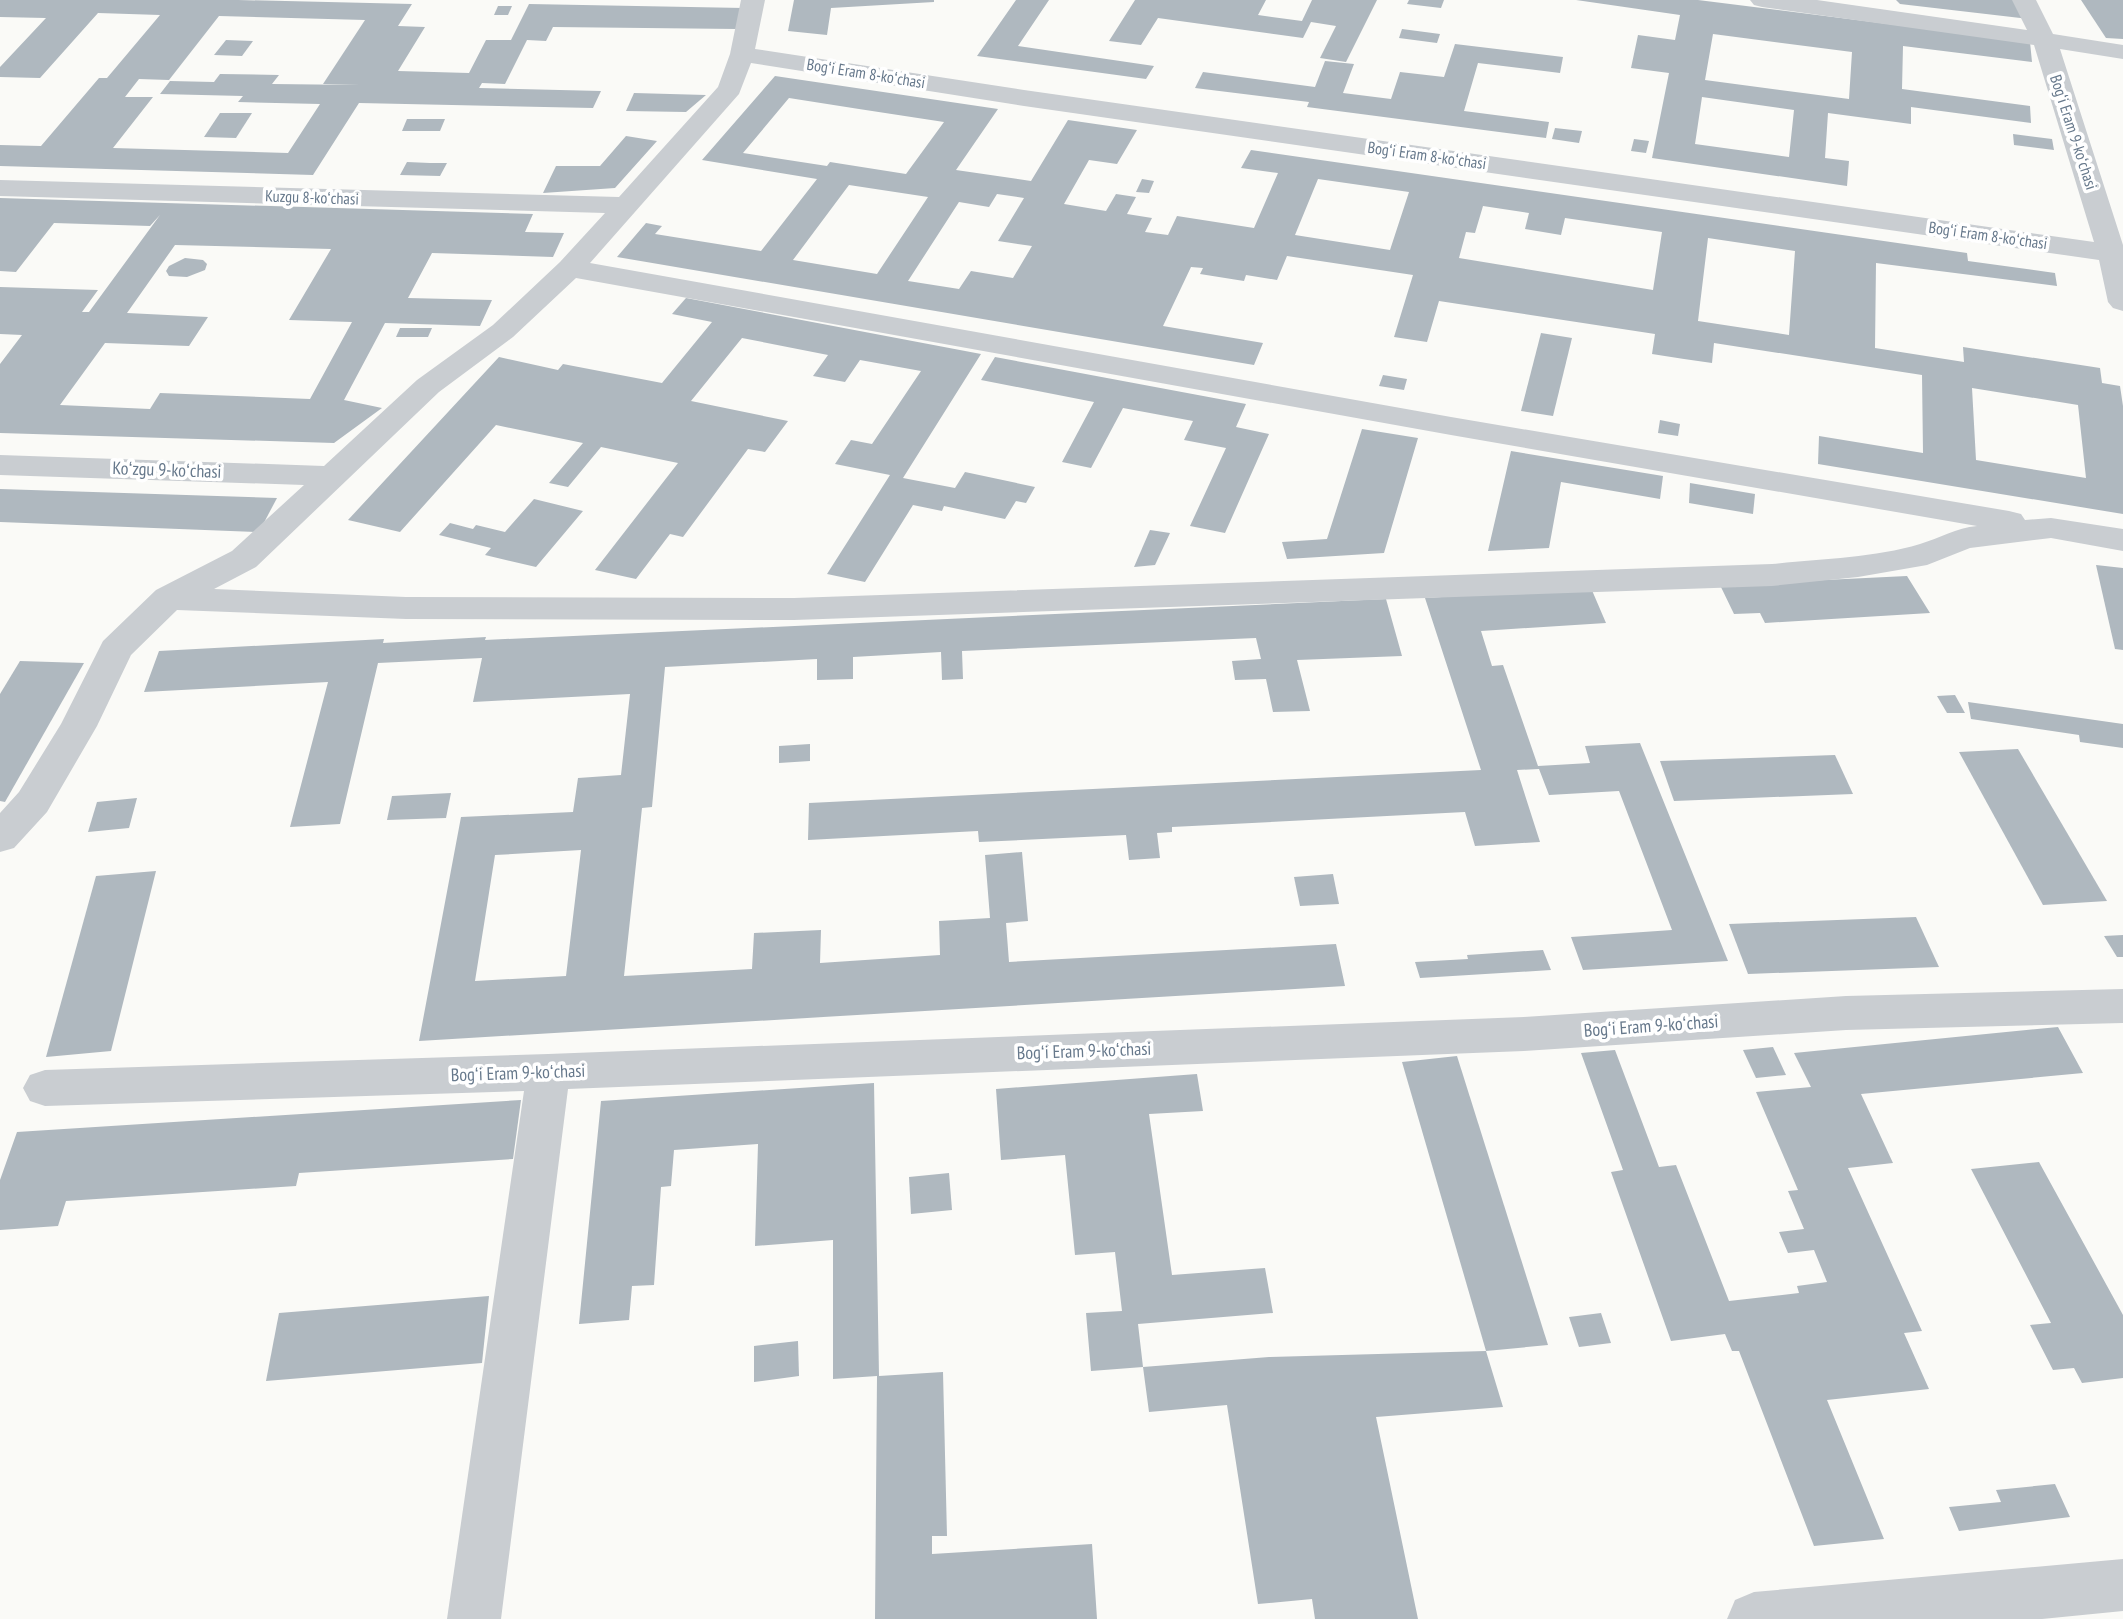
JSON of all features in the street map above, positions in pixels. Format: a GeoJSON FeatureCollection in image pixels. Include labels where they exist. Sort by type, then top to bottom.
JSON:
{"type":"FeatureCollection","features":[{"type":"Feature","properties":{"kind":"street"},"geometry":{"type":"LineString","coordinates":[[0,838],[33,802],[79,726],[116,649],[168,598],[244,559],[428,386],[503,331],[570,268],[730,89],[742,54],[753,0]]}},
{"type":"Feature","properties":{"kind":"street"},"geometry":{"type":"LineString","coordinates":[[1762,0],[2123,52]]}},
{"type":"Feature","properties":{"kind":"street","name":"Bogʻi Eram 9-koʻchasi"},"geometry":{"type":"LineString","coordinates":[[2024,0],[2044,39],[2113,225],[2112,253],[2123,302]]}},
{"type":"Feature","properties":{"kind":"street","name":"Bogʻi Eram 8-koʻchasi"},"geometry":{"type":"LineString","coordinates":[[742,54],[1065,104],[2112,253]]}},
{"type":"Feature","properties":{"kind":"street","name":"Kuzgu 8-koʻchasi"},"geometry":{"type":"LineString","coordinates":[[0,188],[624,205]]}},
{"type":"Feature","properties":{"kind":"street"},"geometry":{"type":"LineString","coordinates":[[570,268],[1451,426],[2123,540]]}},
{"type":"Feature","properties":{"kind":"street","name":"Koʻzgu 9-koʻchasi"},"geometry":{"type":"LineString","coordinates":[[0,465],[334,476]]}},
{"type":"Feature","properties":{"kind":"street"},"geometry":{"type":"LineString","coordinates":[[168,598],[406,608],[793,609],[1638,580],[1772,575],[1857,566],[1927,554],[1964,538],[2051,528]]}},
{"type":"Feature","properties":{"kind":"street","name":"Bogʻi Eram 9-koʻchasi"},"geometry":{"type":"LineString","coordinates":[[45,1088],[548,1072],[1524,1034],[1846,1013],[2123,1006]]}},
{"type":"Feature","properties":{"kind":"street"},"geometry":{"type":"LineString","coordinates":[[474,1619],[548,1072]]}},
{"type":"Feature","properties":{"kind":"street"},"geometry":{"type":"LineString","coordinates":[[1754,1619],[1875,1614],[2123,1585]]}},
{"type":"Feature","properties":{"kind":"building"},"geometry":{"type":"Polygon","coordinates":[[[0,0],[238,0],[412,4],[398,26],[425,27],[398,71],[469,73],[486,40],[511,40],[529,4],[744,8],[737,29],[553,27],[546,41],[527,40],[505,84],[482,83],[479,88],[601,91],[593,108],[359,103],[313,175],[0,166],[0,145],[41,146],[99,78],[107,78],[160,15],[98,13],[40,78],[0,77],[0,67],[46,18],[0,17],[0,0]],[[219,16],[169,80],[139,79],[125,97],[153,97],[113,148],[288,153],[320,104],[238,102],[243,96],[160,94],[170,81],[214,82],[220,74],[279,75],[272,84],[360,85],[323,84],[365,20],[219,16]]]}},
{"type":"Feature","properties":{"kind":"building"},"geometry":{"type":"Polygon","coordinates":[[[794,0],[934,2],[831,8],[827,35],[788,31],[794,0]]]}},
{"type":"Feature","properties":{"kind":"building"},"geometry":{"type":"Polygon","coordinates":[[[1016,0],[1049,0],[1018,46],[1154,66],[1146,79],[977,56],[1016,0]]]}},
{"type":"Feature","properties":{"kind":"building"},"geometry":{"type":"Polygon","coordinates":[[[1135,0],[1266,0],[1258,15],[1302,21],[1312,0],[1377,0],[1346,62],[1320,58],[1336,26],[1311,22],[1303,38],[1158,18],[1141,45],[1109,41],[1135,0]]]}},
{"type":"Feature","properties":{"kind":"building"},"geometry":{"type":"Polygon","coordinates":[[[1409,0],[1444,0],[1441,8],[1407,4],[1409,0]]]}},
{"type":"Feature","properties":{"kind":"building"},"geometry":{"type":"Polygon","coordinates":[[[1576,0],[1698,0],[2030,42],[2032,62],[1903,46],[1902,89],[2030,106],[2031,123],[1911,107],[1911,124],[1828,113],[1825,158],[1849,161],[1847,186],[1652,158],[1669,73],[1631,68],[1638,35],[1675,40],[1680,15],[1576,0]],[[1713,34],[1705,80],[1849,99],[1852,52],[1713,34]],[[1702,97],[1695,144],[1789,157],[1794,110],[1702,97]]]}},
{"type":"Feature","properties":{"kind":"building"},"geometry":{"type":"Polygon","coordinates":[[[1896,0],[2017,0],[2029,19],[1900,4],[1896,0]]]}},
{"type":"Feature","properties":{"kind":"building"},"geometry":{"type":"Polygon","coordinates":[[[2081,0],[2123,0],[2123,39],[2106,38],[2081,0]]]}},
{"type":"Feature","properties":{"kind":"building"},"geometry":{"type":"Polygon","coordinates":[[[498,6],[512,6],[508,15],[494,15],[498,6]]]}},
{"type":"Feature","properties":{"kind":"building"},"geometry":{"type":"Polygon","coordinates":[[[1402,29],[1440,34],[1437,43],[1399,38],[1402,29]]]}},
{"type":"Feature","properties":{"kind":"building"},"geometry":{"type":"Polygon","coordinates":[[[226,40],[253,41],[242,56],[214,55],[226,40]]]}},
{"type":"Feature","properties":{"kind":"building"},"geometry":{"type":"Polygon","coordinates":[[[1455,44],[1563,57],[1560,73],[1478,63],[1464,111],[1549,122],[1546,138],[1307,107],[1309,102],[1195,88],[1203,72],[1315,87],[1325,61],[1354,64],[1343,93],[1391,99],[1400,72],[1444,77],[1455,44]]]}},
{"type":"Feature","properties":{"kind":"building"},"geometry":{"type":"Polygon","coordinates":[[[775,76],[998,109],[956,170],[1031,181],[1068,120],[1137,130],[1117,164],[1089,160],[1064,204],[1106,211],[1116,194],[1136,197],[1127,214],[1152,218],[1145,232],[1168,235],[1177,216],[1254,228],[1278,173],[1241,168],[1251,150],[1967,253],[1968,261],[2055,273],[2057,286],[1876,263],[1875,348],[1964,362],[1963,347],[2100,368],[2102,383],[2120,386],[2123,406],[2123,514],[1818,464],[1819,436],[1923,453],[1922,375],[1714,343],[1712,363],[1684,359],[1652,354],[1655,334],[1439,301],[1427,342],[1394,337],[1413,275],[1287,256],[1277,280],[1246,275],[1244,281],[1200,274],[1203,268],[1191,267],[1163,326],[1263,343],[1254,365],[617,257],[646,223],[662,226],[655,234],[761,251],[817,179],[702,160],[775,76]],[[789,98],[743,153],[827,166],[830,162],[906,174],[944,122],[789,98]],[[1318,179],[1295,235],[1390,250],[1409,192],[1318,179]],[[849,185],[793,260],[877,274],[928,197],[849,185]],[[997,194],[989,207],[959,202],[908,281],[959,289],[971,271],[1013,278],[1032,246],[998,241],[1024,198],[997,194]],[[1483,206],[1475,233],[1466,232],[1459,258],[1653,290],[1662,232],[1565,218],[1561,235],[1525,229],[1529,213],[1483,206]],[[1708,238],[1698,321],[1789,335],[1795,251],[1708,238]],[[1972,388],[1976,460],[2086,478],[2078,405],[1972,388]]]}},
{"type":"Feature","properties":{"kind":"building"},"geometry":{"type":"Polygon","coordinates":[[[634,93],[706,95],[686,112],[626,111],[634,93]]]}},
{"type":"Feature","properties":{"kind":"building"},"geometry":{"type":"Polygon","coordinates":[[[220,113],[252,113],[236,138],[204,137],[220,113]]]}},
{"type":"Feature","properties":{"kind":"building"},"geometry":{"type":"Polygon","coordinates":[[[407,119],[445,119],[440,131],[402,131],[407,119]]]}},
{"type":"Feature","properties":{"kind":"building"},"geometry":{"type":"Polygon","coordinates":[[[1555,128],[1582,131],[1579,143],[1552,139],[1555,128]]]}},
{"type":"Feature","properties":{"kind":"building"},"geometry":{"type":"Polygon","coordinates":[[[2013,134],[2052,139],[2054,150],[2014,145],[2013,134]]]}},
{"type":"Feature","properties":{"kind":"building"},"geometry":{"type":"Polygon","coordinates":[[[626,136],[657,141],[615,188],[543,193],[556,166],[600,166],[626,136]]]}},
{"type":"Feature","properties":{"kind":"building"},"geometry":{"type":"Polygon","coordinates":[[[1634,139],[1649,141],[1646,153],[1631,151],[1634,139]]]}},
{"type":"Feature","properties":{"kind":"building"},"geometry":{"type":"Polygon","coordinates":[[[407,162],[447,163],[440,176],[400,175],[407,162]]]}},
{"type":"Feature","properties":{"kind":"building"},"geometry":{"type":"Polygon","coordinates":[[[1142,179],[1154,181],[1149,193],[1136,192],[1142,179]]]}},
{"type":"Feature","properties":{"kind":"building"},"geometry":{"type":"Polygon","coordinates":[[[0,198],[533,214],[525,232],[564,233],[553,257],[432,253],[408,298],[492,300],[480,326],[385,323],[344,400],[382,408],[334,443],[0,433],[0,364],[22,335],[0,334],[0,287],[98,290],[82,312],[89,312],[160,215],[150,226],[54,223],[16,272],[0,271],[0,198]],[[175,245],[127,313],[208,317],[189,346],[105,343],[60,405],[150,409],[160,393],[310,399],[352,322],[289,320],[331,249],[175,245]]]}},
{"type":"Feature","properties":{"kind":"building"},"geometry":{"type":"Polygon","coordinates":[[[185,258],[203,260],[207,264],[205,270],[187,277],[169,276],[166,271],[169,266],[185,258]]]}},
{"type":"Feature","properties":{"kind":"building"},"geometry":{"type":"Polygon","coordinates":[[[686,298],[981,354],[903,478],[955,488],[965,472],[1035,487],[1026,503],[1016,501],[1005,519],[944,506],[942,511],[913,505],[865,582],[827,574],[890,475],[835,464],[851,440],[872,444],[921,371],[860,360],[845,382],[813,376],[828,355],[742,338],[691,401],[788,421],[765,452],[748,449],[683,537],[670,534],[636,579],[595,570],[678,463],[601,447],[568,487],[549,483],[583,443],[496,425],[400,532],[348,520],[499,357],[558,370],[563,364],[662,383],[712,322],[672,314],[686,298]]]}},
{"type":"Feature","properties":{"kind":"building"},"geometry":{"type":"Polygon","coordinates":[[[400,328],[432,328],[428,337],[396,337],[400,328]]]}},
{"type":"Feature","properties":{"kind":"building"},"geometry":{"type":"Polygon","coordinates":[[[1541,333],[1572,338],[1553,416],[1521,411],[1541,333]]]}},
{"type":"Feature","properties":{"kind":"building"},"geometry":{"type":"Polygon","coordinates":[[[995,357],[1246,404],[1236,427],[1269,434],[1225,533],[1190,526],[1226,448],[1184,440],[1193,421],[1123,408],[1091,468],[1062,462],[1094,402],[981,380],[995,357]]]}},
{"type":"Feature","properties":{"kind":"building"},"geometry":{"type":"Polygon","coordinates":[[[1383,375],[1407,379],[1404,390],[1379,386],[1383,375]]]}},
{"type":"Feature","properties":{"kind":"building"},"geometry":{"type":"Polygon","coordinates":[[[1660,420],[1680,424],[1678,436],[1658,433],[1660,420]]]}},
{"type":"Feature","properties":{"kind":"building"},"geometry":{"type":"Polygon","coordinates":[[[1362,429],[1418,438],[1384,553],[1287,559],[1282,542],[1327,539],[1362,429]]]}},
{"type":"Feature","properties":{"kind":"building"},"geometry":{"type":"Polygon","coordinates":[[[1511,451],[1663,476],[1660,499],[1561,482],[1549,548],[1488,551],[1511,451]]]}},
{"type":"Feature","properties":{"kind":"building"},"geometry":{"type":"Polygon","coordinates":[[[1690,483],[1755,494],[1753,514],[1689,503],[1690,483]]]}},
{"type":"Feature","properties":{"kind":"building"},"geometry":{"type":"Polygon","coordinates":[[[0,489],[277,498],[259,532],[0,522],[0,489]]]}},
{"type":"Feature","properties":{"kind":"building"},"geometry":{"type":"Polygon","coordinates":[[[534,499],[583,511],[536,567],[485,555],[491,548],[439,535],[450,523],[473,529],[476,525],[505,532],[534,499]]]}},
{"type":"Feature","properties":{"kind":"building"},"geometry":{"type":"Polygon","coordinates":[[[1150,530],[1170,533],[1155,565],[1134,567],[1150,530]]]}},
{"type":"Feature","properties":{"kind":"building"},"geometry":{"type":"Polygon","coordinates":[[[2096,565],[2123,568],[2123,650],[2115,649],[2096,565]]]}},
{"type":"Feature","properties":{"kind":"building"},"geometry":{"type":"Polygon","coordinates":[[[1907,576],[1930,613],[1765,623],[1760,613],[1734,614],[1720,585],[1907,576]]]}},
{"type":"Feature","properties":{"kind":"building"},"geometry":{"type":"Polygon","coordinates":[[[1591,588],[1606,623],[1481,631],[1492,666],[1503,665],[1538,766],[1590,763],[1585,746],[1640,743],[1728,961],[1583,970],[1571,937],[1672,930],[1619,791],[1549,795],[1539,769],[1517,770],[1540,842],[1475,846],[1465,812],[1172,827],[1172,832],[1157,833],[1160,858],[1129,860],[1126,835],[979,842],[978,831],[808,840],[809,803],[1481,770],[1425,598],[1591,588]]]}},
{"type":"Feature","properties":{"kind":"building"},"geometry":{"type":"Polygon","coordinates":[[[1386,599],[1402,656],[1297,660],[1310,711],[1273,712],[1266,679],[1235,680],[1232,661],[1261,659],[1256,638],[962,651],[963,679],[942,680],[941,652],[853,657],[853,679],[817,680],[817,659],[665,667],[652,807],[642,808],[624,976],[752,969],[754,933],[821,930],[820,963],[940,955],[939,921],[990,918],[985,855],[1022,852],[1028,921],[1006,923],[1009,962],[1336,944],[1345,986],[419,1041],[461,817],[573,812],[578,778],[621,775],[630,694],[473,702],[482,658],[378,663],[340,824],[290,827],[328,682],[144,692],[159,651],[384,639],[383,643],[486,637],[485,640],[1386,599]],[[581,850],[495,855],[475,981],[566,976],[581,850]]]}},
{"type":"Feature","properties":{"kind":"building"},"geometry":{"type":"Polygon","coordinates":[[[20,661],[84,663],[5,802],[0,801],[0,694],[20,661]]]}},
{"type":"Feature","properties":{"kind":"building"},"geometry":{"type":"Polygon","coordinates":[[[1955,695],[1965,713],[1947,713],[1937,696],[1955,695]]]}},
{"type":"Feature","properties":{"kind":"building"},"geometry":{"type":"Polygon","coordinates":[[[1968,702],[2123,724],[2123,748],[2080,742],[2079,735],[1971,719],[1968,702]]]}},
{"type":"Feature","properties":{"kind":"building"},"geometry":{"type":"Polygon","coordinates":[[[810,744],[810,761],[779,763],[779,746],[810,744]]]}},
{"type":"Feature","properties":{"kind":"building"},"geometry":{"type":"Polygon","coordinates":[[[2018,749],[2107,901],[2043,905],[1959,752],[2018,749]]]}},
{"type":"Feature","properties":{"kind":"building"},"geometry":{"type":"Polygon","coordinates":[[[1835,755],[1853,794],[1674,801],[1660,761],[1835,755]]]}},
{"type":"Feature","properties":{"kind":"building"},"geometry":{"type":"Polygon","coordinates":[[[451,793],[446,818],[387,820],[392,796],[451,793]]]}},
{"type":"Feature","properties":{"kind":"building"},"geometry":{"type":"Polygon","coordinates":[[[137,798],[129,828],[88,832],[97,802],[137,798]]]}},
{"type":"Feature","properties":{"kind":"building"},"geometry":{"type":"Polygon","coordinates":[[[156,871],[111,1051],[46,1057],[96,876],[156,871]]]}},
{"type":"Feature","properties":{"kind":"building"},"geometry":{"type":"Polygon","coordinates":[[[1333,874],[1339,904],[1300,906],[1294,877],[1333,874]]]}},
{"type":"Feature","properties":{"kind":"building"},"geometry":{"type":"Polygon","coordinates":[[[1916,917],[1939,967],[1748,974],[1729,924],[1916,917]]]}},
{"type":"Feature","properties":{"kind":"building"},"geometry":{"type":"Polygon","coordinates":[[[2123,935],[2123,957],[2117,957],[2104,936],[2123,935]]]}},
{"type":"Feature","properties":{"kind":"building"},"geometry":{"type":"Polygon","coordinates":[[[1543,950],[1551,970],[1420,978],[1415,962],[1468,959],[1467,955],[1543,950]]]}},
{"type":"Feature","properties":{"kind":"building"},"geometry":{"type":"Polygon","coordinates":[[[2058,1027],[2083,1073],[1861,1094],[1893,1163],[1848,1168],[1922,1331],[1904,1333],[1929,1389],[1827,1400],[1884,1539],[1814,1546],[1739,1351],[1732,1351],[1725,1334],[1671,1341],[1611,1172],[1623,1170],[1581,1053],[1615,1050],[1659,1167],[1676,1165],[1729,1301],[1799,1293],[1797,1286],[1827,1282],[1814,1250],[1788,1253],[1779,1232],[1804,1229],[1788,1191],[1798,1190],[1756,1092],[1811,1087],[1794,1053],[2058,1027]]]}},
{"type":"Feature","properties":{"kind":"building"},"geometry":{"type":"Polygon","coordinates":[[[1773,1047],[1786,1075],[1756,1078],[1743,1050],[1773,1047]]]}},
{"type":"Feature","properties":{"kind":"building"},"geometry":{"type":"Polygon","coordinates":[[[1457,1056],[1548,1345],[1486,1351],[1402,1062],[1457,1056]]]}},
{"type":"Feature","properties":{"kind":"building"},"geometry":{"type":"Polygon","coordinates":[[[1197,1074],[1203,1111],[1149,1114],[1172,1275],[1265,1268],[1273,1313],[1138,1324],[1143,1367],[1091,1371],[1086,1313],[1122,1311],[1115,1252],[1075,1255],[1065,1155],[1001,1160],[996,1089],[1197,1074]]]}},
{"type":"Feature","properties":{"kind":"building"},"geometry":{"type":"Polygon","coordinates":[[[874,1083],[879,1376],[943,1372],[947,1536],[932,1536],[932,1554],[1092,1544],[1097,1619],[875,1619],[877,1376],[833,1379],[833,1240],[755,1246],[758,1144],[674,1150],[671,1186],[661,1187],[654,1285],[632,1286],[629,1320],[579,1324],[601,1101],[874,1083]]]}},
{"type":"Feature","properties":{"kind":"building"},"geometry":{"type":"Polygon","coordinates":[[[521,1100],[513,1159],[299,1173],[296,1186],[66,1201],[58,1226],[0,1230],[0,1180],[17,1132],[521,1100]]]}},
{"type":"Feature","properties":{"kind":"building"},"geometry":{"type":"Polygon","coordinates":[[[2039,1162],[2123,1315],[2123,1378],[2082,1383],[2074,1368],[2053,1370],[2030,1325],[2051,1323],[1971,1169],[2039,1162]]]}},
{"type":"Feature","properties":{"kind":"building"},"geometry":{"type":"Polygon","coordinates":[[[949,1173],[952,1210],[911,1214],[909,1177],[949,1173]]]}},
{"type":"Feature","properties":{"kind":"building"},"geometry":{"type":"Polygon","coordinates":[[[489,1296],[482,1363],[266,1381],[279,1313],[489,1296]]]}},
{"type":"Feature","properties":{"kind":"building"},"geometry":{"type":"Polygon","coordinates":[[[1601,1313],[1611,1343],[1579,1347],[1569,1317],[1601,1313]]]}},
{"type":"Feature","properties":{"kind":"building"},"geometry":{"type":"Polygon","coordinates":[[[798,1341],[799,1376],[754,1382],[754,1346],[798,1341]]]}},
{"type":"Feature","properties":{"kind":"building"},"geometry":{"type":"Polygon","coordinates":[[[1486,1351],[1503,1407],[1376,1417],[1418,1619],[1315,1619],[1312,1599],[1258,1604],[1227,1405],[1149,1412],[1143,1367],[1269,1357],[1486,1351]]]}},
{"type":"Feature","properties":{"kind":"building"},"geometry":{"type":"Polygon","coordinates":[[[2055,1484],[2070,1517],[1959,1531],[1949,1507],[2001,1502],[1996,1490],[2055,1484]]]}}]}
